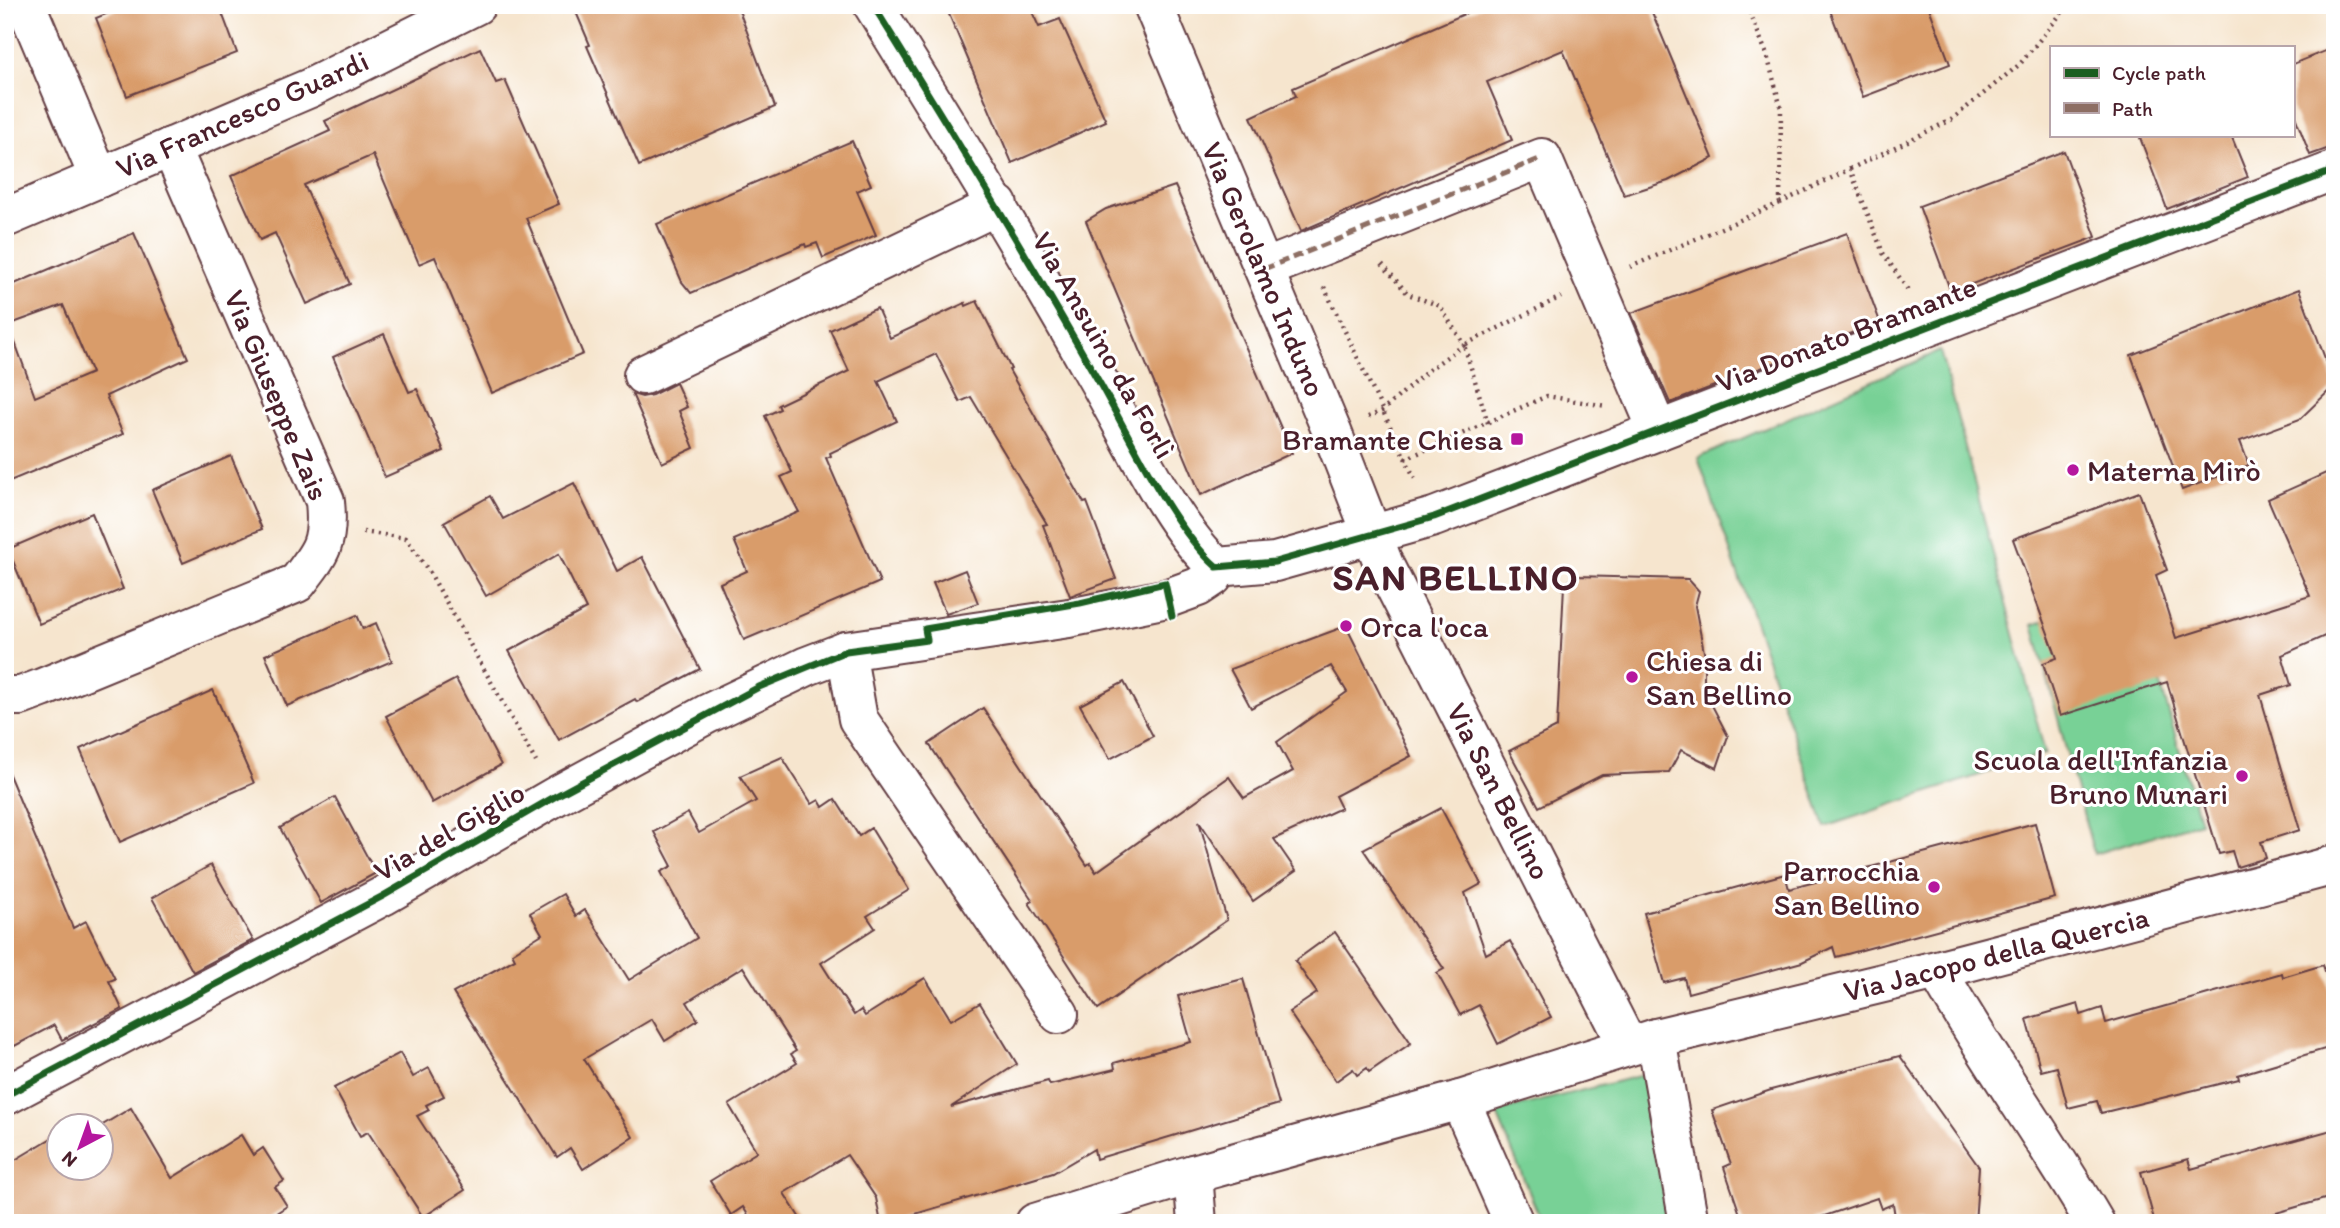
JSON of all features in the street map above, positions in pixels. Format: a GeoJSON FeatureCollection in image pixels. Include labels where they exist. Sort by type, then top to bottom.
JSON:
{"type":"FeatureCollection","features":[{"type":"Feature","properties":{"kind":"street"},"geometry":{"type":"LineString","coordinates":[[26,5],[99,178]]}},
{"type":"Feature","properties":{"kind":"street","name":"Via Francesco Guardi"},"geometry":{"type":"LineString","coordinates":[[5,218],[310,88],[476,5]]}},
{"type":"Feature","properties":{"kind":"street","name":"Via Ansuino da Forlì"},"geometry":{"type":"LineString","coordinates":[[873,5],[998,205],[1165,497],[1198,550],[1217,567]]}},
{"type":"Feature","properties":{"kind":"street","name":"Via Gerolamo Induno"},"geometry":{"type":"LineString","coordinates":[[1153,5],[1372,536]]}},
{"type":"Feature","properties":{"kind":"street","name":"Via Giuseppe Zais"},"geometry":{"type":"LineString","coordinates":[[5,696],[32,692],[297,583],[315,559],[328,533],[325,501],[171,147]]}},
{"type":"Feature","properties":{"kind":"street"},"geometry":{"type":"LineString","coordinates":[[1264,269],[1542,158],[1654,421]]}},
{"type":"Feature","properties":{"kind":"street","name":"Via Donato Bramante"},"geometry":{"type":"LineString","coordinates":[[1372,536],[1434,517],[1654,421],[1930,324],[2335,170]]}},
{"type":"Feature","properties":{"kind":"street"},"geometry":{"type":"LineString","coordinates":[[643,375],[998,205]]}},
{"type":"Feature","properties":{"kind":"street"},"geometry":{"type":"LineString","coordinates":[[1217,567],[1275,562],[1372,536]]}},
{"type":"Feature","properties":{"kind":"street","name":"Via San Bellino"},"geometry":{"type":"LineString","coordinates":[[1372,536],[1384,565],[1642,1042]]}},
{"type":"Feature","properties":{"kind":"street","name":"Via del Giglio"},"geometry":{"type":"LineString","coordinates":[[5,1096],[383,895],[556,796],[759,687],[846,651],[1069,618],[1168,598],[1198,587],[1213,577],[1217,567]]}},
{"type":"Feature","properties":{"kind":"street"},"geometry":{"type":"LineString","coordinates":[[846,651],[858,719],[1059,1014]]}},
{"type":"Feature","properties":{"kind":"street","name":"Via Jacopo della Quercia"},"geometry":{"type":"LineString","coordinates":[[1035,1223],[1193,1174],[1460,1100],[1642,1042],[1937,970],[2335,866]]}},
{"type":"Feature","properties":{"kind":"street"},"geometry":{"type":"LineString","coordinates":[[1937,970],[1965,1019],[2060,1162],[2095,1223]]}},
{"type":"Feature","properties":{"kind":"street"},"geometry":{"type":"LineString","coordinates":[[1642,1042],[1689,1223]]}},
{"type":"Feature","properties":{"kind":"street"},"geometry":{"type":"LineString","coordinates":[[1460,1100],[1514,1223]]}},
{"type":"Feature","properties":{"kind":"street"},"geometry":{"type":"LineString","coordinates":[[1193,1174],[1197,1223]]}},
{"type":"Feature","properties":{"kind":"path"},"geometry":{"type":"LineString","coordinates":[[1747,5],[1767,55],[1781,108],[1780,203]]}},
{"type":"Feature","properties":{"kind":"path"},"geometry":{"type":"LineString","coordinates":[[1382,411],[1431,368],[1464,345],[1596,280],[1780,203],[1951,120],[2020,64],[2064,10],[2073,5]]}},
{"type":"Feature","properties":{"kind":"path"},"geometry":{"type":"LineString","coordinates":[[1850,169],[1883,253],[1930,324]]}},
{"type":"Feature","properties":{"kind":"path"},"geometry":{"type":"LineString","coordinates":[[1364,229],[1383,266],[1408,294],[1440,306],[1464,345],[1488,423]]}},
{"type":"Feature","properties":{"kind":"path"},"geometry":{"type":"LineString","coordinates":[[1307,252],[1434,517]]}},
{"type":"Feature","properties":{"kind":"path"},"geometry":{"type":"LineString","coordinates":[[1405,460],[1547,396],[1654,421]]}},
{"type":"Feature","properties":{"kind":"green space"},"geometry":{"type":"Polygon","coordinates":[[[1940,351],[2045,753],[1825,827],[1698,458],[1940,351]]]}},
{"type":"Feature","properties":{"kind":"green space"},"geometry":{"type":"Polygon","coordinates":[[[2134,591],[2200,822],[2094,854],[2033,625],[2134,591]]]}},
{"type":"Feature","properties":{"kind":"green space"},"geometry":{"type":"Polygon","coordinates":[[[1643,1075],[1672,1223],[1542,1223],[1496,1112],[1643,1075]]]}},
{"type":"Feature","properties":{"kind":"building"},"geometry":{"type":"Polygon","coordinates":[[[128,5],[219,5],[237,53],[127,96],[96,18],[128,5]]]}},
{"type":"Feature","properties":{"kind":"building"},"geometry":{"type":"Polygon","coordinates":[[[573,5],[737,5],[775,107],[639,166],[587,46],[590,45],[573,5]]]}},
{"type":"Feature","properties":{"kind":"building"},"geometry":{"type":"Polygon","coordinates":[[[945,5],[1029,5],[1039,27],[1060,19],[1106,121],[1012,163],[945,5]]]}},
{"type":"Feature","properties":{"kind":"building"},"geometry":{"type":"Polygon","coordinates":[[[1485,5],[1649,5],[1713,158],[1668,181],[1624,195],[1563,50],[1487,82],[1512,140],[1301,231],[1251,117],[1296,96],[1293,88],[1485,5]]]}},
{"type":"Feature","properties":{"kind":"building"},"geometry":{"type":"Polygon","coordinates":[[[1828,5],[1928,5],[1950,64],[1863,97],[1828,5]]]}},
{"type":"Feature","properties":{"kind":"building"},"geometry":{"type":"Polygon","coordinates":[[[2335,47],[2335,146],[2310,155],[2294,114],[2294,64],[2335,47]]]}},
{"type":"Feature","properties":{"kind":"building"},"geometry":{"type":"Polygon","coordinates":[[[480,48],[496,83],[505,80],[559,204],[526,218],[583,354],[492,393],[435,257],[419,264],[373,155],[304,185],[350,284],[307,304],[275,233],[260,240],[231,176],[330,131],[325,121],[480,48]]]}},
{"type":"Feature","properties":{"kind":"building"},"geometry":{"type":"Polygon","coordinates":[[[2139,136],[2231,136],[2248,177],[2167,209],[2139,136]]]}},
{"type":"Feature","properties":{"kind":"building"},"geometry":{"type":"Polygon","coordinates":[[[852,141],[871,185],[857,191],[876,235],[823,258],[817,243],[806,247],[805,244],[691,293],[682,282],[657,224],[852,141]]]}},
{"type":"Feature","properties":{"kind":"building"},"geometry":{"type":"Polygon","coordinates":[[[2064,151],[2096,237],[1951,292],[1919,206],[2064,151]]]}},
{"type":"Feature","properties":{"kind":"building"},"geometry":{"type":"Polygon","coordinates":[[[1175,186],[1292,453],[1201,495],[1086,221],[1106,209],[1175,186]]]}},
{"type":"Feature","properties":{"kind":"building"},"geometry":{"type":"Polygon","coordinates":[[[134,233],[188,358],[106,396],[123,434],[5,483],[5,327],[9,326],[35,397],[92,373],[63,305],[5,326],[5,288],[134,233]]]}},
{"type":"Feature","properties":{"kind":"building"},"geometry":{"type":"Polygon","coordinates":[[[1847,233],[1880,322],[1670,403],[1631,313],[1847,233]]]}},
{"type":"Feature","properties":{"kind":"building"},"geometry":{"type":"Polygon","coordinates":[[[2299,289],[2335,385],[2300,419],[2240,441],[2249,465],[2182,490],[2131,355],[2299,289]]]}},
{"type":"Feature","properties":{"kind":"building"},"geometry":{"type":"Polygon","coordinates":[[[977,301],[1011,369],[1009,370],[1084,503],[1087,502],[1116,579],[1070,596],[1043,525],[1047,524],[971,397],[960,402],[936,354],[878,381],[897,421],[830,453],[831,456],[826,458],[880,582],[744,640],[720,583],[747,571],[734,540],[799,512],[781,477],[792,472],[765,416],[780,409],[778,405],[849,371],[830,330],[877,308],[890,338],[965,303],[966,306],[977,301]]]}},
{"type":"Feature","properties":{"kind":"building"},"geometry":{"type":"Polygon","coordinates":[[[384,334],[409,392],[417,389],[444,451],[385,477],[333,357],[384,334]]]}},
{"type":"Feature","properties":{"kind":"building"},"geometry":{"type":"Polygon","coordinates":[[[676,383],[687,407],[679,411],[694,448],[662,463],[632,394],[642,397],[652,395],[676,383]]]}},
{"type":"Feature","properties":{"kind":"building"},"geometry":{"type":"Polygon","coordinates":[[[231,456],[262,529],[183,563],[152,490],[231,456]]]}},
{"type":"Feature","properties":{"kind":"building"},"geometry":{"type":"Polygon","coordinates":[[[2335,469],[2335,652],[2327,635],[2282,655],[2291,685],[2260,695],[2300,830],[2261,842],[2266,858],[2237,867],[2232,851],[2219,854],[2167,682],[2060,716],[2043,663],[2057,658],[2013,539],[2139,492],[2167,570],[2156,575],[2176,638],[2310,596],[2268,499],[2335,469]]]}},
{"type":"Feature","properties":{"kind":"building"},"geometry":{"type":"Polygon","coordinates":[[[574,483],[617,571],[642,557],[700,669],[637,702],[635,699],[559,740],[509,651],[586,609],[559,554],[486,596],[444,522],[490,496],[503,519],[574,483]]]}},
{"type":"Feature","properties":{"kind":"building"},"geometry":{"type":"Polygon","coordinates":[[[92,513],[123,589],[39,624],[8,549],[92,513]]]}},
{"type":"Feature","properties":{"kind":"building"},"geometry":{"type":"Polygon","coordinates":[[[965,570],[978,603],[946,614],[933,583],[965,570]]]}},
{"type":"Feature","properties":{"kind":"building","name":"Chiesa di San Bellino"},"geometry":{"type":"Polygon","coordinates":[[[1575,576],[1688,579],[1699,591],[1695,606],[1704,652],[1704,690],[1728,736],[1717,768],[1681,750],[1669,772],[1602,775],[1539,807],[1509,751],[1557,727],[1564,585],[1575,576]]]}},
{"type":"Feature","properties":{"kind":"building"},"geometry":{"type":"Polygon","coordinates":[[[357,615],[363,629],[376,623],[392,661],[287,706],[265,655],[357,615]]]}},
{"type":"Feature","properties":{"kind":"building"},"geometry":{"type":"Polygon","coordinates":[[[1346,626],[1411,756],[1335,796],[1341,808],[1274,839],[1296,871],[1253,901],[1199,821],[1227,920],[1098,1009],[1029,903],[1033,901],[929,744],[983,708],[1087,865],[1090,863],[1096,872],[1229,777],[1244,798],[1293,771],[1277,742],[1347,692],[1331,666],[1251,708],[1230,669],[1346,626]]]}},
{"type":"Feature","properties":{"kind":"building"},"geometry":{"type":"Polygon","coordinates":[[[456,679],[501,765],[432,803],[386,716],[456,679]]]}},
{"type":"Feature","properties":{"kind":"building"},"geometry":{"type":"Polygon","coordinates":[[[1124,682],[1153,736],[1110,759],[1080,705],[1124,682]]]}},
{"type":"Feature","properties":{"kind":"building"},"geometry":{"type":"Polygon","coordinates":[[[213,690],[254,783],[120,842],[80,749],[213,690]]]}},
{"type":"Feature","properties":{"kind":"building"},"geometry":{"type":"Polygon","coordinates":[[[782,757],[812,804],[819,800],[823,807],[835,799],[859,836],[871,828],[909,890],[867,916],[875,928],[821,963],[854,1015],[861,1010],[865,1016],[925,978],[951,1020],[980,1003],[1017,1064],[951,1107],[1048,1081],[1050,1085],[1115,1069],[1114,1063],[1191,1042],[1178,996],[1243,979],[1279,1104],[1096,1159],[1094,1149],[1053,1173],[885,1223],[881,1223],[876,1198],[847,1155],[784,1193],[803,1223],[753,1223],[743,1207],[731,1215],[710,1181],[757,1152],[729,1105],[797,1063],[791,1054],[796,1051],[743,967],[687,1002],[698,1020],[665,1041],[652,1019],[584,1059],[633,1137],[583,1169],[570,1148],[557,1157],[453,993],[515,959],[512,953],[542,934],[530,913],[563,894],[576,916],[585,910],[629,980],[697,938],[661,872],[672,866],[654,832],[688,813],[699,833],[756,801],[740,776],[782,757]]]}},
{"type":"Feature","properties":{"kind":"building"},"geometry":{"type":"Polygon","coordinates":[[[5,765],[73,928],[86,921],[115,979],[109,981],[122,1009],[62,1040],[54,1025],[5,1051],[5,765]]]}},
{"type":"Feature","properties":{"kind":"building"},"geometry":{"type":"Polygon","coordinates":[[[335,797],[376,873],[321,903],[280,828],[335,797]]]}},
{"type":"Feature","properties":{"kind":"building"},"geometry":{"type":"Polygon","coordinates":[[[1441,808],[1481,884],[1465,893],[1486,954],[1510,941],[1551,1017],[1498,1044],[1479,1005],[1460,1015],[1437,973],[1444,969],[1363,849],[1441,808]]]}},
{"type":"Feature","properties":{"kind":"building"},"geometry":{"type":"Polygon","coordinates":[[[2035,823],[2055,898],[1836,957],[1833,947],[1802,962],[1688,993],[1684,978],[1664,983],[1644,913],[1785,874],[1789,889],[2035,823]]]}},
{"type":"Feature","properties":{"kind":"building"},"geometry":{"type":"Polygon","coordinates":[[[211,865],[253,940],[193,972],[152,898],[211,865]]]}},
{"type":"Feature","properties":{"kind":"building"},"geometry":{"type":"Polygon","coordinates":[[[1335,932],[1411,1043],[1369,1072],[1367,1068],[1357,1075],[1353,1069],[1336,1081],[1289,1012],[1317,993],[1295,961],[1335,932]]]}},
{"type":"Feature","properties":{"kind":"building"},"geometry":{"type":"Polygon","coordinates":[[[2323,965],[2335,1003],[2335,1046],[2238,1075],[2239,1079],[2101,1113],[2097,1101],[2068,1108],[2057,1067],[2041,1071],[2027,1019],[2078,1004],[2081,1015],[2102,1008],[2106,1023],[2282,973],[2283,977],[2323,965]]]}},
{"type":"Feature","properties":{"kind":"building"},"geometry":{"type":"Polygon","coordinates":[[[400,1053],[413,1077],[429,1068],[444,1096],[426,1105],[429,1110],[417,1116],[465,1190],[423,1217],[368,1132],[360,1136],[334,1088],[400,1053]]]}},
{"type":"Feature","properties":{"kind":"building"},"geometry":{"type":"Polygon","coordinates":[[[1900,1056],[1979,1167],[1975,1223],[1896,1223],[1893,1204],[1881,1209],[1877,1198],[1804,1223],[1743,1223],[1724,1167],[1731,1164],[1712,1110],[1771,1090],[1900,1056]]]}},
{"type":"Feature","properties":{"kind":"building"},"geometry":{"type":"Polygon","coordinates":[[[131,1108],[172,1178],[241,1135],[253,1155],[263,1148],[284,1181],[275,1187],[287,1206],[261,1223],[5,1223],[5,1166],[46,1141],[46,1182],[116,1182],[116,1117],[131,1108]]]}},
{"type":"Feature","properties":{"kind":"building"},"geometry":{"type":"Polygon","coordinates":[[[2335,1129],[2335,1196],[2241,1223],[2155,1223],[2141,1172],[2188,1159],[2191,1169],[2335,1129]]]}},
{"type":"Feature","properties":{"kind":"marked path"},"geometry":{"type":"LineString","coordinates":[[1264,269],[1542,158]]}},
{"type":"Feature","properties":{"kind":"cycle path"},"geometry":{"type":"LineString","coordinates":[[873,5],[1041,282],[1151,477],[1183,528],[1217,567],[1275,562],[1434,517],[2335,170]]}},
{"type":"Feature","properties":{"kind":"cycle path"},"geometry":{"type":"LineString","coordinates":[[5,1096],[383,896],[556,796],[759,687],[846,651],[927,640],[925,629],[1080,603],[1165,583],[1172,616]]}},
{"type":"Feature","properties":{"kind":"place","name":"Bramante Chiesa"},"geometry":{"type":"Point","coordinates":[1517,439]}},
{"type":"Feature","properties":{"kind":"place","name":"Materna Mirò"},"geometry":{"type":"Point","coordinates":[2073,470]}},
{"type":"Feature","properties":{"kind":"place","name":"Orca l'oca"},"geometry":{"type":"Point","coordinates":[1346,626]}},
{"type":"Feature","properties":{"kind":"place","name":"Chiesa di San Bellino"},"geometry":{"type":"Point","coordinates":[1632,677]}},
{"type":"Feature","properties":{"kind":"place","name":"Scuola dell'Infanzia Bruno Munari"},"geometry":{"type":"Point","coordinates":[2242,776]}},
{"type":"Feature","properties":{"kind":"place","name":"Parrocchia San Bellino"},"geometry":{"type":"Point","coordinates":[1934,887]}},
{"type":"Feature","properties":{"kind":"district","name":"SAN BELLINO"},"geometry":{"type":"Point","coordinates":[1456,577]}}]}
